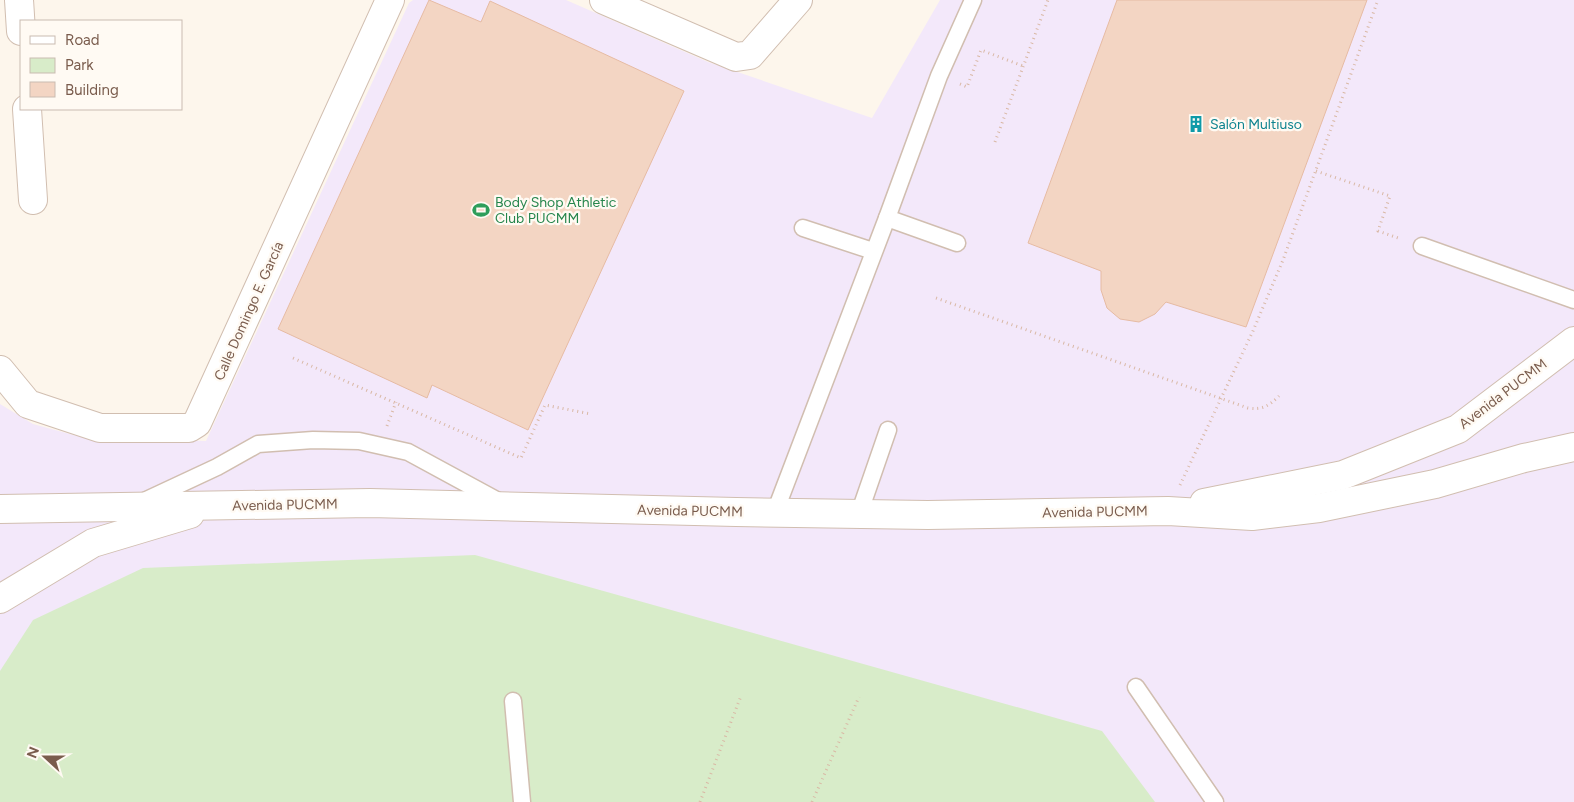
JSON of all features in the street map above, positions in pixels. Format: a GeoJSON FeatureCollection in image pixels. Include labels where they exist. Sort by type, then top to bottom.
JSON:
{"type":"FeatureCollection","features":[{"type":"Feature","properties":{"kind":"street"},"geometry":{"type":"LineString","coordinates":[[19,0],[20,20]]}},
{"type":"Feature","properties":{"kind":"street","name":"Calle Domingo E. García"},"geometry":{"type":"LineString","coordinates":[[0,370],[28,404],[100,428],[189,428],[197,423],[390,0]]}},
{"type":"Feature","properties":{"kind":"street"},"geometry":{"type":"LineString","coordinates":[[604,0],[736,57],[750,55],[798,0]]}},
{"type":"Feature","properties":{"kind":"street"},"geometry":{"type":"LineString","coordinates":[[27,110],[34,200]]}},
{"type":"Feature","properties":{"kind":"street","name":"Avenida PUCMM"},"geometry":{"type":"LineString","coordinates":[[1168,511],[1343,475],[1458,429],[1574,341]]}},
{"type":"Feature","properties":{"kind":"street","name":"Avenida PUCMM"},"geometry":{"type":"LineString","coordinates":[[0,508],[135,505],[212,507],[370,503],[859,514],[928,515],[1168,511],[1252,516],[1319,508],[1435,484],[1524,458],[1574,447]]}},
{"type":"Feature","properties":{"kind":"street","name":"Avenida PUCMM"},"geometry":{"type":"LineString","coordinates":[[0,598],[93,543],[212,507]]}},
{"type":"Feature","properties":{"kind":"lane"},"geometry":{"type":"LineString","coordinates":[[774,512],[887,218],[939,76],[973,0]]}},
{"type":"Feature","properties":{"kind":"lane"},"geometry":{"type":"LineString","coordinates":[[887,218],[957,243]]}},
{"type":"Feature","properties":{"kind":"lane"},"geometry":{"type":"LineString","coordinates":[[803,228],[873,251]]}},
{"type":"Feature","properties":{"kind":"lane"},"geometry":{"type":"LineString","coordinates":[[1422,246],[1574,300]]}},
{"type":"Feature","properties":{"kind":"lane"},"geometry":{"type":"LineString","coordinates":[[859,514],[888,430]]}},
{"type":"Feature","properties":{"kind":"lane"},"geometry":{"type":"LineString","coordinates":[[135,505],[217,467],[258,444],[313,440],[359,441],[408,452],[510,507]]}},
{"type":"Feature","properties":{"kind":"lane"},"geometry":{"type":"LineString","coordinates":[[1136,687],[1215,802]]}},
{"type":"Feature","properties":{"kind":"lane"},"geometry":{"type":"LineString","coordinates":[[513,701],[522,802]]}},
{"type":"Feature","properties":{"kind":"path"},"geometry":{"type":"LineString","coordinates":[[995,142],[1048,0]]}},
{"type":"Feature","properties":{"kind":"path"},"geometry":{"type":"LineString","coordinates":[[1168,511],[1220,397],[1254,331],[1316,171],[1378,0]]}},
{"type":"Feature","properties":{"kind":"path"},"geometry":{"type":"LineString","coordinates":[[939,76],[967,87],[981,50],[1023,66]]}},
{"type":"Feature","properties":{"kind":"path"},"geometry":{"type":"LineString","coordinates":[[1316,171],[1390,196],[1378,231],[1422,246]]}},
{"type":"Feature","properties":{"kind":"path"},"geometry":{"type":"LineString","coordinates":[[936,298],[1257,409],[1268,406],[1279,396]]}},
{"type":"Feature","properties":{"kind":"path"},"geometry":{"type":"LineString","coordinates":[[293,358],[522,458],[545,404],[591,414]]}},
{"type":"Feature","properties":{"kind":"path"},"geometry":{"type":"LineString","coordinates":[[700,802],[741,696]]}},
{"type":"Feature","properties":{"kind":"path"},"geometry":{"type":"LineString","coordinates":[[812,802],[859,697]]}},
{"type":"Feature","properties":{"kind":"shaded area"},"geometry":{"type":"Polygon","coordinates":[[[413,0],[566,0],[708,62],[872,118],[940,0],[1574,0],[1574,802],[0,802],[0,404],[33,424],[81,437],[206,441],[409,3],[413,0]]]}},
{"type":"Feature","properties":{"kind":"green space"},"geometry":{"type":"Polygon","coordinates":[[[475,555],[1102,731],[1155,802],[0,802],[0,671],[33,620],[143,568],[475,555]]]}},
{"type":"Feature","properties":{"kind":"building","name":"Body Shop Athletic Club PUCMM"},"geometry":{"type":"Polygon","coordinates":[[[429,0],[481,22],[490,1],[684,91],[528,430],[432,385],[427,398],[278,329],[429,0]]]}},
{"type":"Feature","properties":{"kind":"building","name":"Salón Multiuso"},"geometry":{"type":"Polygon","coordinates":[[[1117,0],[1367,0],[1246,327],[1166,302],[1155,314],[1139,322],[1120,319],[1107,308],[1101,290],[1101,271],[1028,243],[1117,0]]]}},
{"type":"Feature","properties":{"kind":"place","name":"Salón Multiuso"},"geometry":{"type":"Point","coordinates":[1196,124]}},
{"type":"Feature","properties":{"kind":"place","name":"Body Shop Athletic Club PUCMM"},"geometry":{"type":"Point","coordinates":[481,210]}}]}
